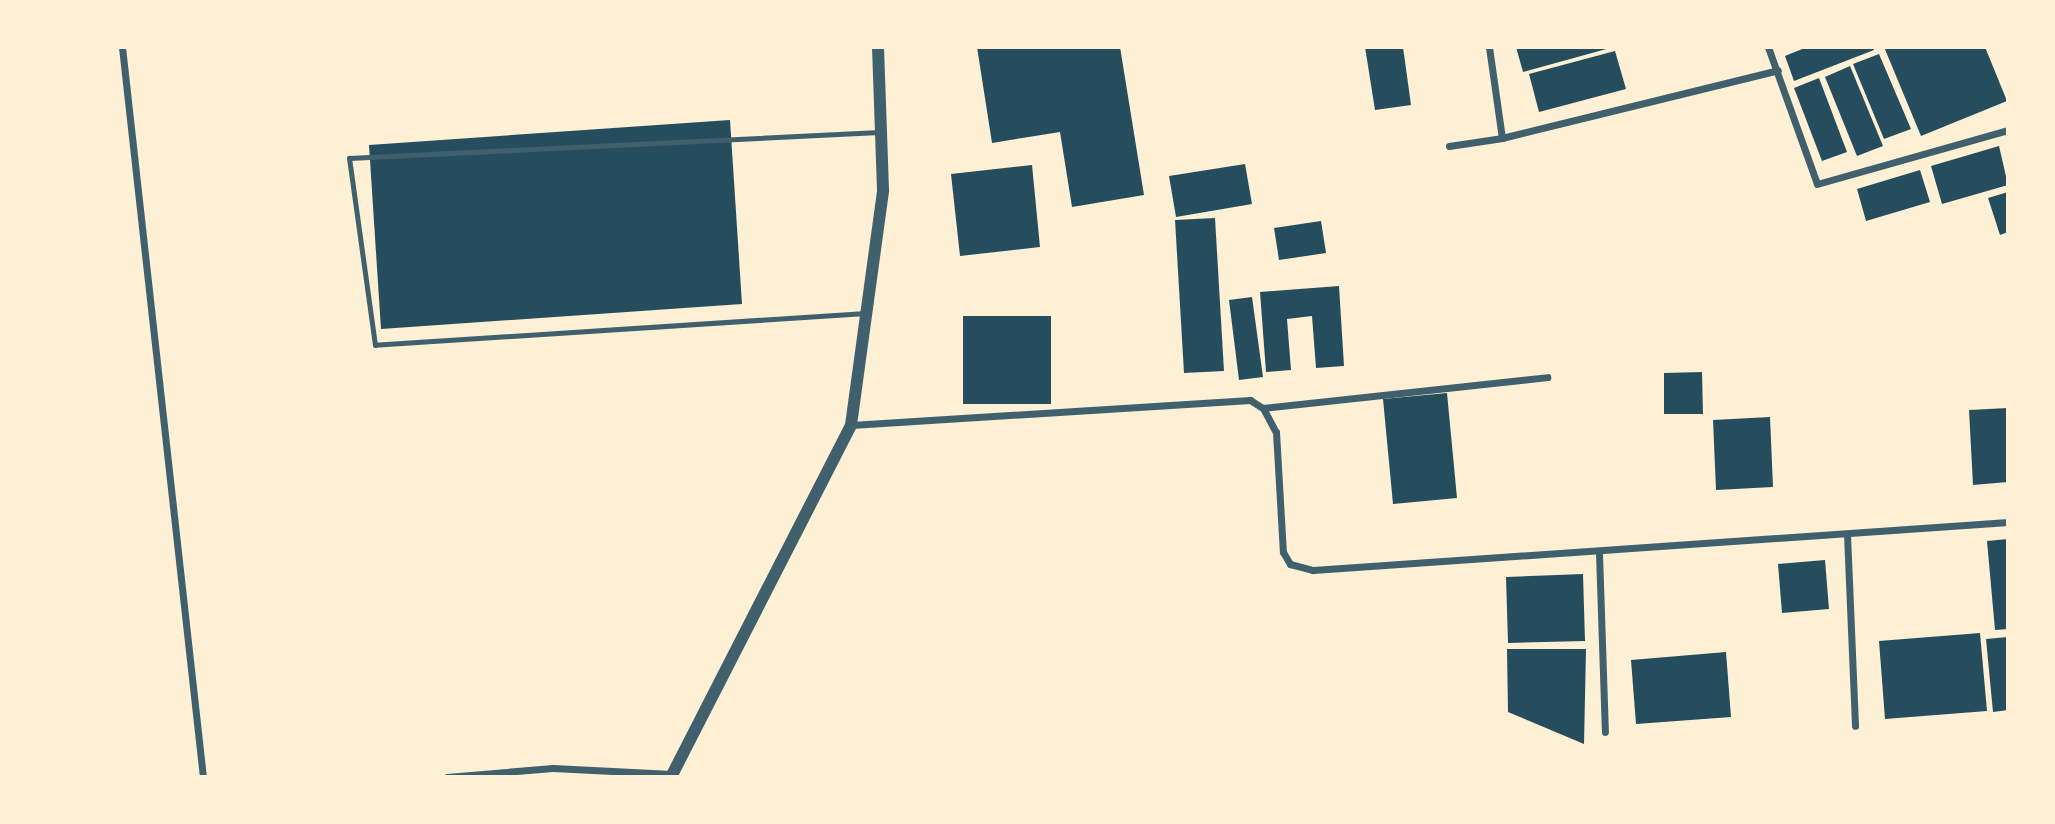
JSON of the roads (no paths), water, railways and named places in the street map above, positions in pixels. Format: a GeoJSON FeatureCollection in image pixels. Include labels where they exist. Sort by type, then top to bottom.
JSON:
{"type":"FeatureCollection","features":[{"type":"Feature","properties":{"kind":"street"},"geometry":{"type":"LineString","coordinates":[[121,47],[203,777]]}},
{"type":"Feature","properties":{"kind":"street"},"geometry":{"type":"LineString","coordinates":[[447,777],[553,768],[671,776],[851,425],[883,190],[878,47]]}},
{"type":"Feature","properties":{"kind":"street"},"geometry":{"type":"LineString","coordinates":[[1489,47],[1502,138]]}},
{"type":"Feature","properties":{"kind":"street"},"geometry":{"type":"LineString","coordinates":[[1768,47],[1817,184],[2008,130]]}},
{"type":"Feature","properties":{"kind":"street"},"geometry":{"type":"LineString","coordinates":[[1449,146],[1502,138],[1778,70]]}},
{"type":"Feature","properties":{"kind":"street"},"geometry":{"type":"LineString","coordinates":[[1263,408],[1547,377]]}},
{"type":"Feature","properties":{"kind":"street"},"geometry":{"type":"LineString","coordinates":[[851,425],[1250,400],[1263,408],[1276,432],[1283,552],[1300,568],[1599,553],[2008,522]]}},
{"type":"Feature","properties":{"kind":"street"},"geometry":{"type":"LineString","coordinates":[[1847,534],[1856,726]]}},
{"type":"Feature","properties":{"kind":"street"},"geometry":{"type":"LineString","coordinates":[[1599,553],[1605,732]]}},
{"type":"Feature","properties":{"kind":"lane"},"geometry":{"type":"LineString","coordinates":[[866,313],[375,345],[349,158],[881,132]]}}]}
